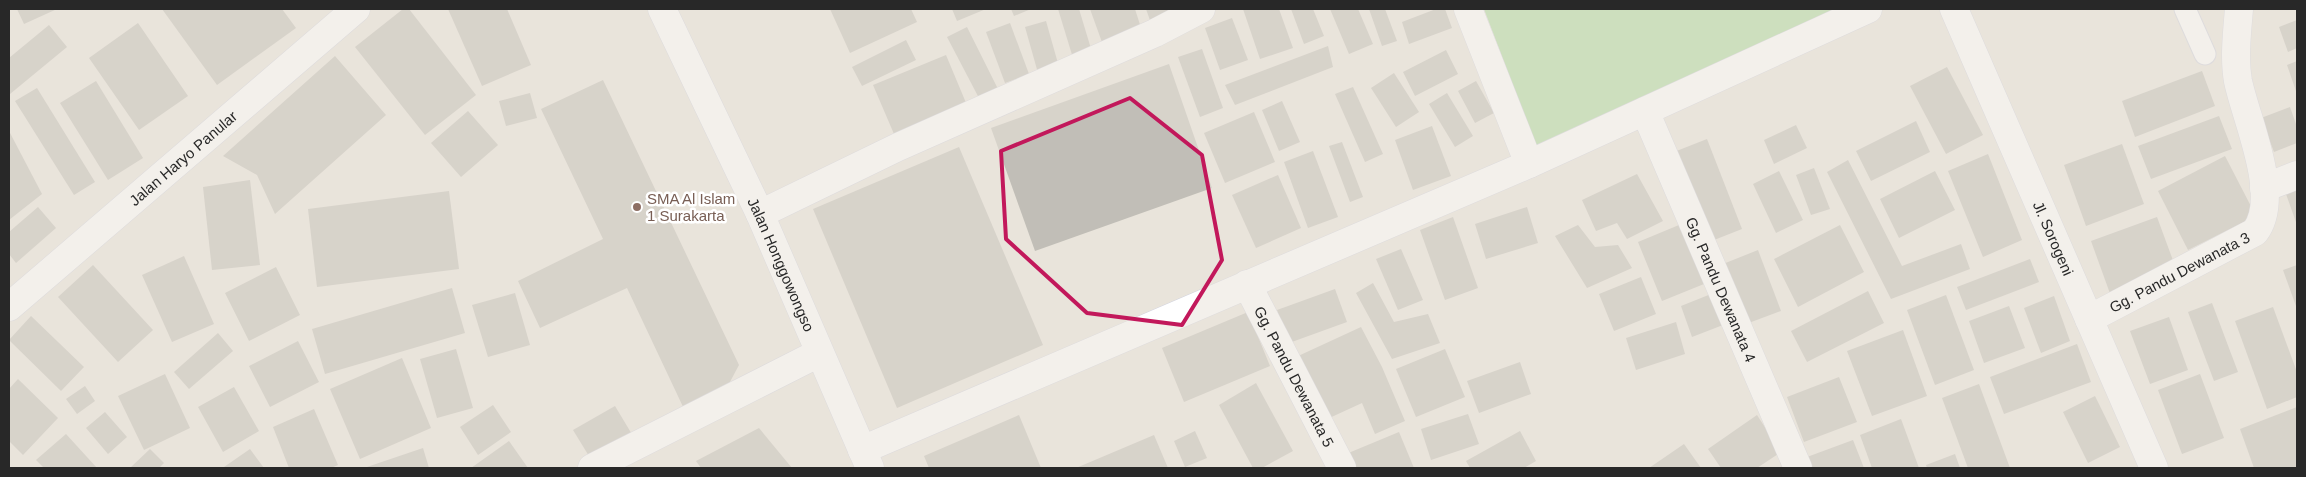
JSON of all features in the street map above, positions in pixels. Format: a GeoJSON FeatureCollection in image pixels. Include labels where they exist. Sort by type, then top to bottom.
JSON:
{"type":"FeatureCollection","features":[{"type":"Feature","properties":{"kind":"street","name":"Jalan Haryo Panular"},"geometry":{"type":"LineString","coordinates":[[9,307],[356,9]]}},
{"type":"Feature","properties":{"kind":"street","name":"Jalan Honggowongso"},"geometry":{"type":"LineString","coordinates":[[662,9],[760,214],[866,459]]}},
{"type":"Feature","properties":{"kind":"street"},"geometry":{"type":"LineString","coordinates":[[760,214],[898,147],[1155,33],[1201,9]]}},
{"type":"Feature","properties":{"kind":"street"},"geometry":{"type":"LineString","coordinates":[[1468,9],[1529,164]]}},
{"type":"Feature","properties":{"kind":"street"},"geometry":{"type":"LineString","coordinates":[[866,459],[1247,284],[1529,164],[1868,9]]}},
{"type":"Feature","properties":{"kind":"street","name":"Jl. Sorogeni"},"geometry":{"type":"LineString","coordinates":[[1954,9],[2154,468]]}},
{"type":"Feature","properties":{"kind":"street","name":"Gg. Pandu Dewanata 3"},"geometry":{"type":"LineString","coordinates":[[2089,319],[2255,232],[2262,219],[2264,188],[2257,147],[2238,81],[2239,9]]}},
{"type":"Feature","properties":{"kind":"street","name":"Gg. Pandu Dewanata 4"},"geometry":{"type":"LineString","coordinates":[[1645,111],[1798,468]]}},
{"type":"Feature","properties":{"kind":"street"},"geometry":{"type":"LineString","coordinates":[[2264,188],[2297,174]]}},
{"type":"Feature","properties":{"kind":"street","name":"Gg. Pandu Dewanata 5"},"geometry":{"type":"LineString","coordinates":[[1247,284],[1342,468]]}},
{"type":"Feature","properties":{"kind":"street"},"geometry":{"type":"LineString","coordinates":[[592,468],[819,353]]}},
{"type":"Feature","properties":{"kind":"lane"},"geometry":{"type":"LineString","coordinates":[[2185,9],[2204,54]]}},
{"type":"Feature","properties":{"kind":"highlighted area"},"geometry":{"type":"Polygon","coordinates":[[[1130,98],[1202,155],[1222,260],[1182,325],[1087,313],[1006,239],[1001,151],[1130,98]]]}},
{"type":"Feature","properties":{"kind":"green space"},"geometry":{"type":"Polygon","coordinates":[[[1484,9],[1836,9],[1536,146],[1484,9]]]}},
{"type":"Feature","properties":{"kind":"building"},"geometry":{"type":"Polygon","coordinates":[[[17,9],[57,9],[24,24],[17,9]]]}},
{"type":"Feature","properties":{"kind":"building"},"geometry":{"type":"Polygon","coordinates":[[[162,9],[282,9],[296,28],[217,85],[162,9]]]}},
{"type":"Feature","properties":{"kind":"building"},"geometry":{"type":"Polygon","coordinates":[[[403,9],[409,9],[476,95],[425,135],[355,47],[403,9]]]}},
{"type":"Feature","properties":{"kind":"building"},"geometry":{"type":"Polygon","coordinates":[[[448,9],[507,9],[531,65],[482,86],[448,9]]]}},
{"type":"Feature","properties":{"kind":"building"},"geometry":{"type":"Polygon","coordinates":[[[830,9],[911,9],[917,22],[850,53],[830,9]]]}},
{"type":"Feature","properties":{"kind":"building"},"geometry":{"type":"Polygon","coordinates":[[[952,9],[986,9],[957,21],[952,9]]]}},
{"type":"Feature","properties":{"kind":"building"},"geometry":{"type":"Polygon","coordinates":[[[1011,9],[1031,9],[1014,16],[1011,9]]]}},
{"type":"Feature","properties":{"kind":"building"},"geometry":{"type":"Polygon","coordinates":[[[1058,9],[1079,9],[1092,52],[1073,58],[1058,9]]]}},
{"type":"Feature","properties":{"kind":"building"},"geometry":{"type":"Polygon","coordinates":[[[1090,9],[1135,9],[1142,31],[1103,45],[1090,9]]]}},
{"type":"Feature","properties":{"kind":"building"},"geometry":{"type":"Polygon","coordinates":[[[1146,9],[1185,9],[1152,26],[1146,9]]]}},
{"type":"Feature","properties":{"kind":"building"},"geometry":{"type":"Polygon","coordinates":[[[1243,9],[1279,9],[1293,48],[1260,59],[1243,9]]]}},
{"type":"Feature","properties":{"kind":"building"},"geometry":{"type":"Polygon","coordinates":[[[1291,9],[1313,9],[1324,36],[1304,44],[1291,9]]]}},
{"type":"Feature","properties":{"kind":"building"},"geometry":{"type":"Polygon","coordinates":[[[1330,9],[1358,9],[1373,44],[1349,54],[1330,9]]]}},
{"type":"Feature","properties":{"kind":"building"},"geometry":{"type":"Polygon","coordinates":[[[1369,9],[1385,9],[1397,41],[1382,46],[1369,9]]]}},
{"type":"Feature","properties":{"kind":"building"},"geometry":{"type":"Polygon","coordinates":[[[1436,9],[1445,9],[1452,28],[1409,44],[1402,22],[1436,9]]]}},
{"type":"Feature","properties":{"kind":"building"},"geometry":{"type":"Polygon","coordinates":[[[1232,18],[1248,60],[1220,70],[1205,28],[1232,18]]]}},
{"type":"Feature","properties":{"kind":"building"},"geometry":{"type":"Polygon","coordinates":[[[2297,20],[2297,48],[2288,52],[2279,27],[2297,20]]]}},
{"type":"Feature","properties":{"kind":"building"},"geometry":{"type":"Polygon","coordinates":[[[1046,21],[1059,67],[1038,73],[1025,27],[1046,21]]]}},
{"type":"Feature","properties":{"kind":"building"},"geometry":{"type":"Polygon","coordinates":[[[138,23],[188,96],[139,130],[89,58],[138,23]]]}},
{"type":"Feature","properties":{"kind":"building"},"geometry":{"type":"Polygon","coordinates":[[[1010,23],[1029,74],[1005,83],[986,32],[1010,23]]]}},
{"type":"Feature","properties":{"kind":"building"},"geometry":{"type":"Polygon","coordinates":[[[49,25],[67,47],[10,94],[9,58],[49,25]]]}},
{"type":"Feature","properties":{"kind":"building"},"geometry":{"type":"Polygon","coordinates":[[[967,27],[999,91],[980,100],[947,37],[967,27]]]}},
{"type":"Feature","properties":{"kind":"building"},"geometry":{"type":"Polygon","coordinates":[[[906,40],[916,60],[862,86],[852,67],[906,40]]]}},
{"type":"Feature","properties":{"kind":"building"},"geometry":{"type":"Polygon","coordinates":[[[1328,46],[1333,67],[1235,105],[1225,85],[1328,46]]]}},
{"type":"Feature","properties":{"kind":"building"},"geometry":{"type":"Polygon","coordinates":[[[1202,49],[1223,108],[1200,117],[1178,57],[1202,49]]]}},
{"type":"Feature","properties":{"kind":"building"},"geometry":{"type":"Polygon","coordinates":[[[1446,50],[1458,74],[1415,96],[1403,72],[1446,50]]]}},
{"type":"Feature","properties":{"kind":"building"},"geometry":{"type":"Polygon","coordinates":[[[946,55],[969,110],[897,141],[873,85],[946,55]]]}},
{"type":"Feature","properties":{"kind":"building"},"geometry":{"type":"Polygon","coordinates":[[[335,56],[386,115],[275,214],[257,175],[223,156],[335,56]]]}},
{"type":"Feature","properties":{"kind":"building"},"geometry":{"type":"Polygon","coordinates":[[[2297,61],[2297,94],[2287,65],[2297,61]]]}},
{"type":"Feature","properties":{"kind":"building"},"geometry":{"type":"Polygon","coordinates":[[[1169,64],[1212,188],[1035,251],[991,128],[1169,64]]]}},
{"type":"Feature","properties":{"kind":"building"},"geometry":{"type":"Polygon","coordinates":[[[1947,67],[1983,135],[1946,154],[1910,86],[1947,67]]]}},
{"type":"Feature","properties":{"kind":"building"},"geometry":{"type":"Polygon","coordinates":[[[2202,71],[2215,106],[2135,137],[2122,101],[2202,71]]]}},
{"type":"Feature","properties":{"kind":"building"},"geometry":{"type":"Polygon","coordinates":[[[1394,73],[1419,112],[1396,127],[1371,88],[1394,73]]]}},
{"type":"Feature","properties":{"kind":"building","name":"SMA Al Islam 1 Surakarta"},"geometry":{"type":"Polygon","coordinates":[[[603,80],[739,365],[724,393],[685,411],[627,288],[540,328],[518,281],[603,239],[541,109],[603,80]]]}},
{"type":"Feature","properties":{"kind":"building"},"geometry":{"type":"Polygon","coordinates":[[[96,81],[143,158],[108,180],[60,103],[96,81]]]}},
{"type":"Feature","properties":{"kind":"building"},"geometry":{"type":"Polygon","coordinates":[[[1476,81],[1494,113],[1475,123],[1458,91],[1476,81]]]}},
{"type":"Feature","properties":{"kind":"building"},"geometry":{"type":"Polygon","coordinates":[[[1353,87],[1383,154],[1365,162],[1335,94],[1353,87]]]}},
{"type":"Feature","properties":{"kind":"building"},"geometry":{"type":"Polygon","coordinates":[[[37,88],[95,182],[74,195],[15,101],[37,88]]]}},
{"type":"Feature","properties":{"kind":"building"},"geometry":{"type":"Polygon","coordinates":[[[530,93],[537,118],[506,126],[499,101],[530,93]]]}},
{"type":"Feature","properties":{"kind":"building"},"geometry":{"type":"Polygon","coordinates":[[[1447,93],[1473,136],[1455,147],[1429,104],[1447,93]]]}},
{"type":"Feature","properties":{"kind":"building"},"geometry":{"type":"Polygon","coordinates":[[[1282,101],[1300,142],[1279,151],[1262,110],[1282,101]]]}},
{"type":"Feature","properties":{"kind":"building"},"geometry":{"type":"Polygon","coordinates":[[[2290,107],[2297,127],[2297,143],[2274,152],[2261,118],[2290,107]]]}},
{"type":"Feature","properties":{"kind":"building"},"geometry":{"type":"Polygon","coordinates":[[[468,111],[498,145],[461,177],[431,143],[468,111]]]}},
{"type":"Feature","properties":{"kind":"building"},"geometry":{"type":"Polygon","coordinates":[[[1254,112],[1275,162],[1225,183],[1204,133],[1254,112]]]}},
{"type":"Feature","properties":{"kind":"building"},"geometry":{"type":"Polygon","coordinates":[[[2219,116],[2232,149],[2151,179],[2138,146],[2219,116]]]}},
{"type":"Feature","properties":{"kind":"building"},"geometry":{"type":"Polygon","coordinates":[[[1916,121],[1930,152],[1871,181],[1856,151],[1916,121]]]}},
{"type":"Feature","properties":{"kind":"building"},"geometry":{"type":"Polygon","coordinates":[[[1796,125],[1807,148],[1774,164],[1764,140],[1796,125]]]}},
{"type":"Feature","properties":{"kind":"building"},"geometry":{"type":"Polygon","coordinates":[[[1432,126],[1451,176],[1413,190],[1395,140],[1432,126]]]}},
{"type":"Feature","properties":{"kind":"building"},"geometry":{"type":"Polygon","coordinates":[[[9,131],[42,194],[9,220],[9,131]]]}},
{"type":"Feature","properties":{"kind":"building"},"geometry":{"type":"Polygon","coordinates":[[[1707,139],[1742,229],[1709,242],[1674,152],[1707,139]]]}},
{"type":"Feature","properties":{"kind":"building"},"geometry":{"type":"Polygon","coordinates":[[[1342,142],[1363,197],[1350,202],[1329,146],[1342,142]]]}},
{"type":"Feature","properties":{"kind":"building"},"geometry":{"type":"Polygon","coordinates":[[[2122,144],[2144,204],[2086,226],[2064,165],[2122,144]]]}},
{"type":"Feature","properties":{"kind":"building"},"geometry":{"type":"Polygon","coordinates":[[[959,147],[1043,345],[897,408],[813,209],[959,147]]]}},
{"type":"Feature","properties":{"kind":"building"},"geometry":{"type":"Polygon","coordinates":[[[1313,151],[1338,217],[1308,228],[1284,162],[1313,151]]]}},
{"type":"Feature","properties":{"kind":"building"},"geometry":{"type":"Polygon","coordinates":[[[1988,154],[2022,240],[1983,257],[1948,171],[1988,154]]]}},
{"type":"Feature","properties":{"kind":"building"},"geometry":{"type":"Polygon","coordinates":[[[2225,156],[2256,216],[2188,250],[2158,191],[2225,156]]]}},
{"type":"Feature","properties":{"kind":"building"},"geometry":{"type":"Polygon","coordinates":[[[1848,160],[1902,266],[1961,244],[1970,269],[1891,299],[1827,172],[1848,160]]]}},
{"type":"Feature","properties":{"kind":"building"},"geometry":{"type":"Polygon","coordinates":[[[1814,168],[1830,209],[1811,215],[1796,175],[1814,168]]]}},
{"type":"Feature","properties":{"kind":"building"},"geometry":{"type":"Polygon","coordinates":[[[1779,171],[1803,220],[1776,233],[1753,184],[1779,171]]]}},
{"type":"Feature","properties":{"kind":"building"},"geometry":{"type":"Polygon","coordinates":[[[1935,171],[1955,210],[1899,238],[1880,199],[1935,171]]]}},
{"type":"Feature","properties":{"kind":"building"},"geometry":{"type":"Polygon","coordinates":[[[1637,174],[1663,221],[1627,239],[1617,223],[1596,231],[1582,200],[1637,174]]]}},
{"type":"Feature","properties":{"kind":"building"},"geometry":{"type":"Polygon","coordinates":[[[1278,175],[1301,228],[1256,248],[1232,195],[1278,175]]]}},
{"type":"Feature","properties":{"kind":"building"},"geometry":{"type":"Polygon","coordinates":[[[250,180],[260,265],[212,270],[203,187],[250,180]]]}},
{"type":"Feature","properties":{"kind":"building"},"geometry":{"type":"Polygon","coordinates":[[[2297,190],[2297,225],[2286,194],[2297,190]]]}},
{"type":"Feature","properties":{"kind":"building"},"geometry":{"type":"Polygon","coordinates":[[[449,191],[459,269],[317,287],[308,209],[449,191]]]}},
{"type":"Feature","properties":{"kind":"building"},"geometry":{"type":"Polygon","coordinates":[[[38,207],[56,228],[16,263],[9,254],[9,232],[38,207]]]}},
{"type":"Feature","properties":{"kind":"building"},"geometry":{"type":"Polygon","coordinates":[[[1527,207],[1538,243],[1486,259],[1475,224],[1527,207]]]}},
{"type":"Feature","properties":{"kind":"building"},"geometry":{"type":"Polygon","coordinates":[[[1453,217],[1478,288],[1445,300],[1420,230],[1453,217]]]}},
{"type":"Feature","properties":{"kind":"building"},"geometry":{"type":"Polygon","coordinates":[[[2157,217],[2178,274],[2112,299],[2091,241],[2157,217]]]}},
{"type":"Feature","properties":{"kind":"building"},"geometry":{"type":"Polygon","coordinates":[[[1578,225],[1595,247],[1618,245],[1632,268],[1587,288],[1555,236],[1578,225]]]}},
{"type":"Feature","properties":{"kind":"building"},"geometry":{"type":"Polygon","coordinates":[[[1679,225],[1704,284],[1662,301],[1638,242],[1679,225]]]}},
{"type":"Feature","properties":{"kind":"building"},"geometry":{"type":"Polygon","coordinates":[[[1840,225],[1864,272],[1798,307],[1774,259],[1840,225]]]}},
{"type":"Feature","properties":{"kind":"building"},"geometry":{"type":"Polygon","coordinates":[[[1401,249],[1423,300],[1398,310],[1376,259],[1401,249]]]}},
{"type":"Feature","properties":{"kind":"building"},"geometry":{"type":"Polygon","coordinates":[[[1758,250],[1781,311],[1746,324],[1723,264],[1758,250]]]}},
{"type":"Feature","properties":{"kind":"building"},"geometry":{"type":"Polygon","coordinates":[[[184,256],[214,324],[172,342],[142,275],[184,256]]]}},
{"type":"Feature","properties":{"kind":"building"},"geometry":{"type":"Polygon","coordinates":[[[2030,259],[2039,282],[1966,310],[1957,287],[2030,259]]]}},
{"type":"Feature","properties":{"kind":"building"},"geometry":{"type":"Polygon","coordinates":[[[93,265],[153,330],[118,362],[58,297],[93,265]]]}},
{"type":"Feature","properties":{"kind":"building"},"geometry":{"type":"Polygon","coordinates":[[[2297,265],[2297,309],[2283,270],[2297,265]]]}},
{"type":"Feature","properties":{"kind":"building"},"geometry":{"type":"Polygon","coordinates":[[[276,267],[300,315],[249,341],[225,293],[276,267]]]}},
{"type":"Feature","properties":{"kind":"building"},"geometry":{"type":"Polygon","coordinates":[[[1641,277],[1656,314],[1614,331],[1599,294],[1641,277]]]}},
{"type":"Feature","properties":{"kind":"building"},"geometry":{"type":"Polygon","coordinates":[[[1373,283],[1394,322],[1428,314],[1440,343],[1392,359],[1356,293],[1373,283]]]}},
{"type":"Feature","properties":{"kind":"building"},"geometry":{"type":"Polygon","coordinates":[[[452,288],[465,333],[325,374],[312,329],[452,288]]]}},
{"type":"Feature","properties":{"kind":"building"},"geometry":{"type":"Polygon","coordinates":[[[1335,289],[1347,322],[1289,343],[1277,310],[1335,289]]]}},
{"type":"Feature","properties":{"kind":"building"},"geometry":{"type":"Polygon","coordinates":[[[1868,291],[1884,323],[1807,362],[1791,331],[1868,291]]]}},
{"type":"Feature","properties":{"kind":"building"},"geometry":{"type":"Polygon","coordinates":[[[515,293],[530,345],[488,357],[472,305],[515,293]]]}},
{"type":"Feature","properties":{"kind":"building"},"geometry":{"type":"Polygon","coordinates":[[[1711,294],[1723,325],[1692,337],[1681,306],[1711,294]]]}},
{"type":"Feature","properties":{"kind":"building"},"geometry":{"type":"Polygon","coordinates":[[[1946,295],[1974,370],[1935,385],[1907,310],[1946,295]]]}},
{"type":"Feature","properties":{"kind":"building"},"geometry":{"type":"Polygon","coordinates":[[[2054,296],[2070,341],[2041,353],[2024,308],[2054,296]]]}},
{"type":"Feature","properties":{"kind":"building"},"geometry":{"type":"Polygon","coordinates":[[[2212,303],[2238,372],[2214,381],[2188,312],[2212,303]]]}},
{"type":"Feature","properties":{"kind":"building"},"geometry":{"type":"Polygon","coordinates":[[[2009,306],[2025,348],[1984,363],[1969,321],[2009,306]]]}},
{"type":"Feature","properties":{"kind":"building"},"geometry":{"type":"Polygon","coordinates":[[[2273,307],[2297,372],[2297,397],[2267,409],[2235,321],[2273,307]]]}},
{"type":"Feature","properties":{"kind":"building"},"geometry":{"type":"Polygon","coordinates":[[[1248,312],[1270,366],[1184,402],[1162,348],[1248,312]]]}},
{"type":"Feature","properties":{"kind":"building"},"geometry":{"type":"Polygon","coordinates":[[[31,316],[84,367],[61,391],[9,340],[31,316]]]}},
{"type":"Feature","properties":{"kind":"building"},"geometry":{"type":"Polygon","coordinates":[[[2169,317],[2188,370],[2150,384],[2130,331],[2169,317]]]}},
{"type":"Feature","properties":{"kind":"building"},"geometry":{"type":"Polygon","coordinates":[[[1676,322],[1685,354],[1636,370],[1626,338],[1676,322]]]}},
{"type":"Feature","properties":{"kind":"building"},"geometry":{"type":"Polygon","coordinates":[[[1361,327],[1382,367],[1405,421],[1375,434],[1362,403],[1325,420],[1296,357],[1361,327]]]}},
{"type":"Feature","properties":{"kind":"building"},"geometry":{"type":"Polygon","coordinates":[[[1903,330],[1927,396],[1872,416],[1847,351],[1903,330]]]}},
{"type":"Feature","properties":{"kind":"building"},"geometry":{"type":"Polygon","coordinates":[[[218,333],[233,351],[189,389],[174,372],[218,333]]]}},
{"type":"Feature","properties":{"kind":"building"},"geometry":{"type":"Polygon","coordinates":[[[298,341],[319,382],[270,407],[249,366],[298,341]]]}},
{"type":"Feature","properties":{"kind":"building"},"geometry":{"type":"Polygon","coordinates":[[[2077,344],[2091,382],[2004,414],[1990,377],[2077,344]]]}},
{"type":"Feature","properties":{"kind":"building"},"geometry":{"type":"Polygon","coordinates":[[[456,349],[473,408],[437,418],[420,359],[456,349]]]}},
{"type":"Feature","properties":{"kind":"building"},"geometry":{"type":"Polygon","coordinates":[[[1445,349],[1465,397],[1416,417],[1396,369],[1445,349]]]}},
{"type":"Feature","properties":{"kind":"building"},"geometry":{"type":"Polygon","coordinates":[[[402,358],[431,428],[360,459],[330,389],[402,358]]]}},
{"type":"Feature","properties":{"kind":"building"},"geometry":{"type":"Polygon","coordinates":[[[1520,362],[1531,394],[1479,413],[1467,381],[1520,362]]]}},
{"type":"Feature","properties":{"kind":"building"},"geometry":{"type":"Polygon","coordinates":[[[165,374],[190,428],[144,450],[118,396],[165,374]]]}},
{"type":"Feature","properties":{"kind":"building"},"geometry":{"type":"Polygon","coordinates":[[[2200,374],[2224,438],[2182,454],[2158,390],[2200,374]]]}},
{"type":"Feature","properties":{"kind":"building"},"geometry":{"type":"Polygon","coordinates":[[[1839,377],[1857,422],[1804,442],[1787,397],[1839,377]]]}},
{"type":"Feature","properties":{"kind":"building"},"geometry":{"type":"Polygon","coordinates":[[[18,379],[58,418],[23,455],[9,441],[9,389],[18,379]]]}},
{"type":"Feature","properties":{"kind":"building"},"geometry":{"type":"Polygon","coordinates":[[[1256,383],[1293,451],[1262,468],[1253,468],[1219,405],[1256,383]]]}},
{"type":"Feature","properties":{"kind":"building"},"geometry":{"type":"Polygon","coordinates":[[[1979,384],[2010,468],[1968,468],[1942,398],[1979,384]]]}},
{"type":"Feature","properties":{"kind":"building"},"geometry":{"type":"Polygon","coordinates":[[[85,386],[95,401],[77,414],[66,399],[85,386]]]}},
{"type":"Feature","properties":{"kind":"building"},"geometry":{"type":"Polygon","coordinates":[[[234,387],[259,431],[223,452],[198,407],[234,387]]]}},
{"type":"Feature","properties":{"kind":"building"},"geometry":{"type":"Polygon","coordinates":[[[2095,396],[2120,447],[2088,463],[2063,412],[2095,396]]]}},
{"type":"Feature","properties":{"kind":"building"},"geometry":{"type":"Polygon","coordinates":[[[493,405],[511,432],[478,455],[460,427],[493,405]]]}},
{"type":"Feature","properties":{"kind":"building"},"geometry":{"type":"Polygon","coordinates":[[[615,406],[633,436],[592,461],[573,430],[615,406]]]}},
{"type":"Feature","properties":{"kind":"building"},"geometry":{"type":"Polygon","coordinates":[[[2297,407],[2297,468],[2254,468],[2240,429],[2297,407]]]}},
{"type":"Feature","properties":{"kind":"building"},"geometry":{"type":"Polygon","coordinates":[[[314,409],[338,465],[331,468],[289,468],[273,427],[314,409]]]}},
{"type":"Feature","properties":{"kind":"building"},"geometry":{"type":"Polygon","coordinates":[[[105,412],[127,437],[108,454],[86,428],[105,412]]]}},
{"type":"Feature","properties":{"kind":"building"},"geometry":{"type":"Polygon","coordinates":[[[1468,414],[1479,444],[1431,460],[1421,429],[1468,414]]]}},
{"type":"Feature","properties":{"kind":"building"},"geometry":{"type":"Polygon","coordinates":[[[1019,415],[1041,468],[929,468],[924,456],[1019,415]]]}},
{"type":"Feature","properties":{"kind":"building"},"geometry":{"type":"Polygon","coordinates":[[[1757,415],[1781,452],[1757,468],[1721,468],[1708,449],[1757,415]]]}},
{"type":"Feature","properties":{"kind":"building"},"geometry":{"type":"Polygon","coordinates":[[[1901,419],[1919,468],[1872,468],[1860,435],[1901,419]]]}},
{"type":"Feature","properties":{"kind":"building"},"geometry":{"type":"Polygon","coordinates":[[[759,428],[792,468],[701,468],[696,461],[759,428]]]}},
{"type":"Feature","properties":{"kind":"building"},"geometry":{"type":"Polygon","coordinates":[[[1195,431],[1207,458],[1185,467],[1174,441],[1195,431]]]}},
{"type":"Feature","properties":{"kind":"building"},"geometry":{"type":"Polygon","coordinates":[[[1520,431],[1536,461],[1524,468],[1470,468],[1466,461],[1520,431]]]}},
{"type":"Feature","properties":{"kind":"building"},"geometry":{"type":"Polygon","coordinates":[[[1399,432],[1414,468],[1352,468],[1346,454],[1399,432]]]}},
{"type":"Feature","properties":{"kind":"building"},"geometry":{"type":"Polygon","coordinates":[[[66,434],[97,468],[44,468],[36,460],[66,434]]]}},
{"type":"Feature","properties":{"kind":"building"},"geometry":{"type":"Polygon","coordinates":[[[1154,435],[1168,468],[1076,468],[1154,435]]]}},
{"type":"Feature","properties":{"kind":"building"},"geometry":{"type":"Polygon","coordinates":[[[1853,440],[1864,468],[1811,468],[1807,457],[1853,440]]]}},
{"type":"Feature","properties":{"kind":"building"},"geometry":{"type":"Polygon","coordinates":[[[509,441],[528,468],[471,468],[509,441]]]}},
{"type":"Feature","properties":{"kind":"building"},"geometry":{"type":"Polygon","coordinates":[[[1684,444],[1701,468],[1649,468],[1684,444]]]}},
{"type":"Feature","properties":{"kind":"building"},"geometry":{"type":"Polygon","coordinates":[[[423,448],[429,468],[364,468],[423,448]]]}},
{"type":"Feature","properties":{"kind":"building"},"geometry":{"type":"Polygon","coordinates":[[[150,449],[164,463],[159,468],[130,468],[150,449]]]}},
{"type":"Feature","properties":{"kind":"building"},"geometry":{"type":"Polygon","coordinates":[[[250,449],[264,468],[224,467],[250,449]]]}},
{"type":"Feature","properties":{"kind":"building"},"geometry":{"type":"Polygon","coordinates":[[[1955,454],[1960,468],[1927,468],[1926,465],[1955,454]]]}},
{"type":"Feature","properties":{"kind":"place","name":"SMA Al Islam 1 Surakarta"},"geometry":{"type":"Point","coordinates":[637,207]}}]}
